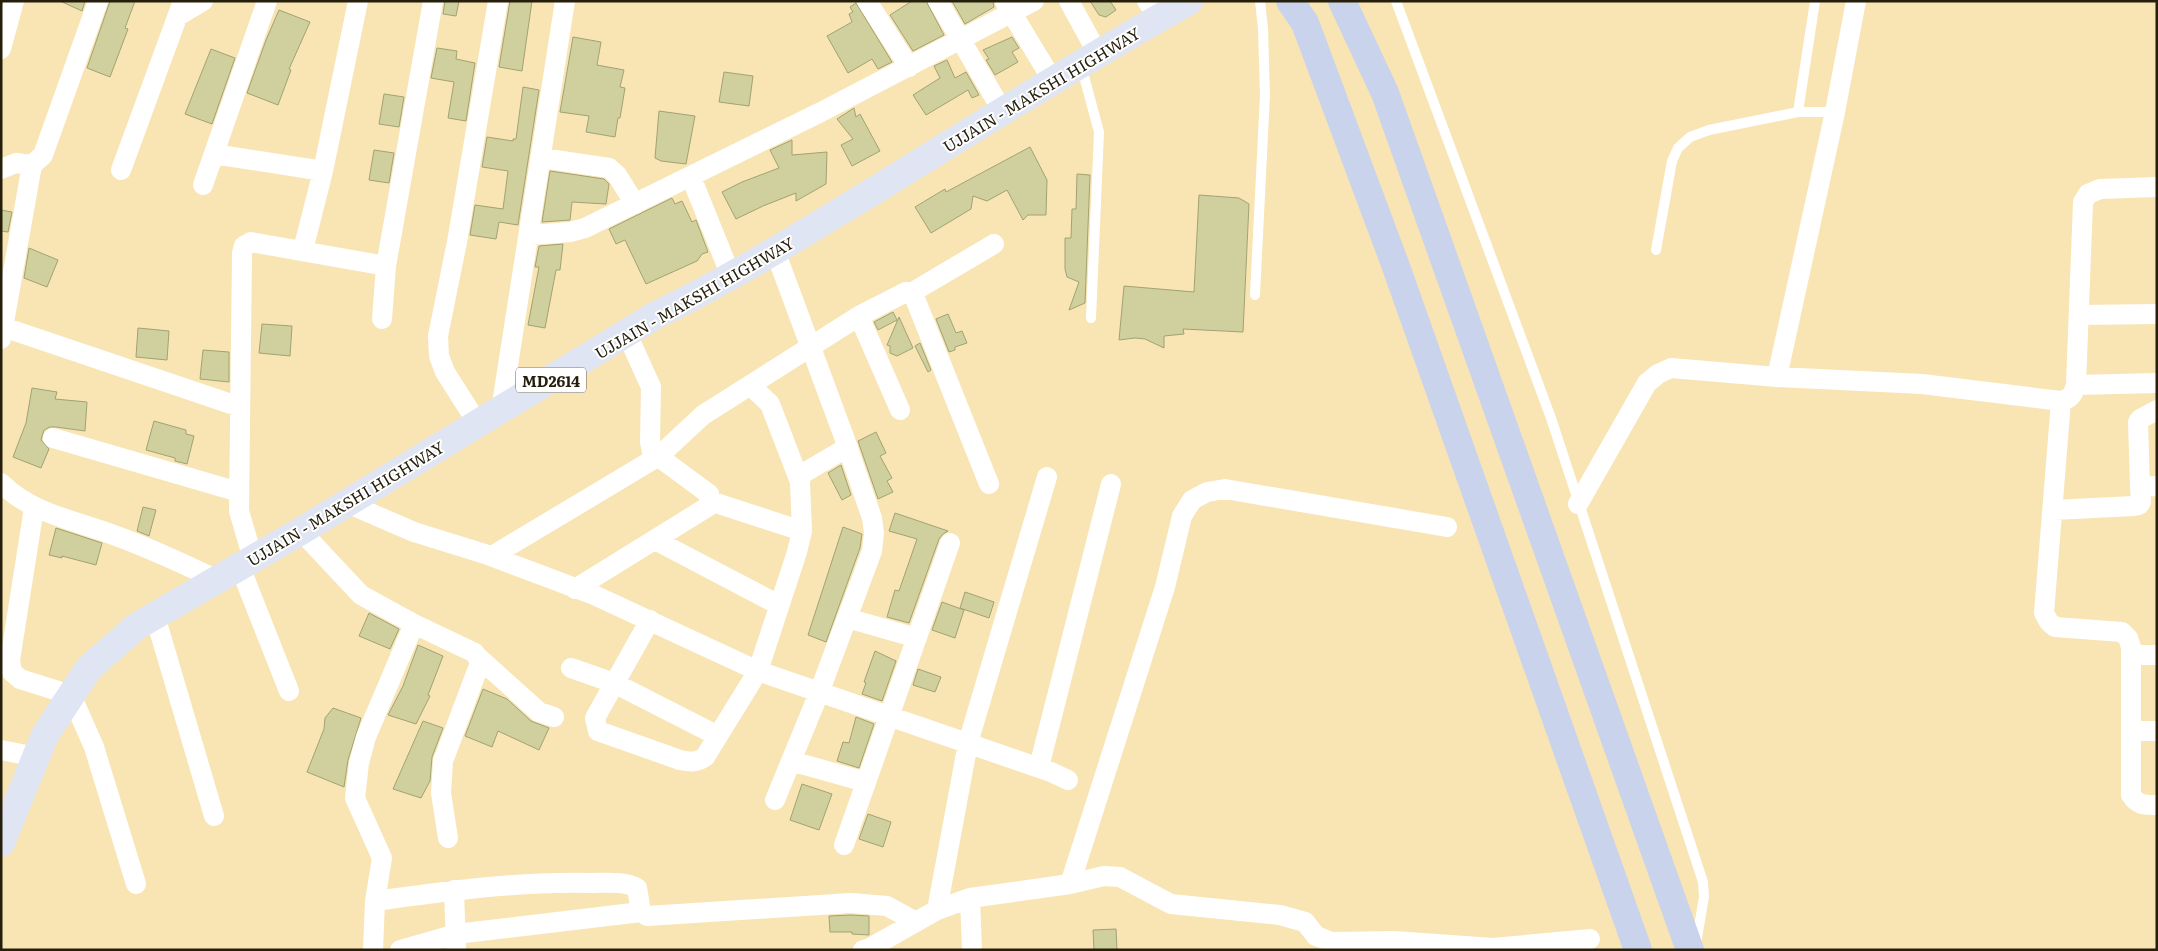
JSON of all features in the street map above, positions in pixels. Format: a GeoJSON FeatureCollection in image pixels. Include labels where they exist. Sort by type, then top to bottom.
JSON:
{"type":"FeatureCollection","features":[{"type":"Feature","properties":{"kind":"highway"},"geometry":{"type":"LineString","coordinates":[[1290,1],[1305,23],[1394,264],[1638,950]]}},
{"type":"Feature","properties":{"kind":"highway"},"geometry":{"type":"LineString","coordinates":[[1342,1],[1385,93],[1690,950]]}},
{"type":"Feature","properties":{"kind":"main road","name":"UJJAIN - MAKSHI HIGHWAY"},"geometry":{"type":"LineString","coordinates":[[1,843],[45,736],[89,668],[137,626],[301,531],[656,315],[775,251],[1089,59],[1153,10],[1189,1]]}},
{"type":"Feature","properties":{"kind":"street"},"geometry":{"type":"LineString","coordinates":[[3,39],[14,1]]}},
{"type":"Feature","properties":{"kind":"street"},"geometry":{"type":"LineString","coordinates":[[98,1],[43,155],[32,165],[2,333],[240,407]]}},
{"type":"Feature","properties":{"kind":"street"},"geometry":{"type":"LineString","coordinates":[[121,170],[180,9],[203,1]]}},
{"type":"Feature","properties":{"kind":"street"},"geometry":{"type":"LineString","coordinates":[[203,185],[267,1]]}},
{"type":"Feature","properties":{"kind":"street"},"geometry":{"type":"LineString","coordinates":[[303,250],[322,171],[358,1]]}},
{"type":"Feature","properties":{"kind":"street"},"geometry":{"type":"LineString","coordinates":[[382,319],[386,266],[433,1]]}},
{"type":"Feature","properties":{"kind":"street"},"geometry":{"type":"LineString","coordinates":[[478,424],[445,372],[439,356],[438,336],[457,242],[498,1]]}},
{"type":"Feature","properties":{"kind":"street"},"geometry":{"type":"LineString","coordinates":[[501,410],[530,235],[565,1]]}},
{"type":"Feature","properties":{"kind":"street"},"geometry":{"type":"LineString","coordinates":[[867,1],[909,67]]}},
{"type":"Feature","properties":{"kind":"street"},"geometry":{"type":"LineString","coordinates":[[938,1],[1002,112]]}},
{"type":"Feature","properties":{"kind":"street"},"geometry":{"type":"LineString","coordinates":[[530,235],[570,232],[584,228],[690,178],[961,40],[1008,7],[1034,1]]}},
{"type":"Feature","properties":{"kind":"street"},"geometry":{"type":"LineString","coordinates":[[1069,1],[1089,59]]}},
{"type":"Feature","properties":{"kind":"street"},"geometry":{"type":"LineString","coordinates":[[1777,377],[1835,112],[1856,1]]}},
{"type":"Feature","properties":{"kind":"street"},"geometry":{"type":"LineString","coordinates":[[1008,7],[1053,81]]}},
{"type":"Feature","properties":{"kind":"street"},"geometry":{"type":"LineString","coordinates":[[214,154],[322,171]]}},
{"type":"Feature","properties":{"kind":"street"},"geometry":{"type":"LineString","coordinates":[[542,158],[609,168],[618,175],[635,204]]}},
{"type":"Feature","properties":{"kind":"street"},"geometry":{"type":"LineString","coordinates":[[1,169],[16,163],[32,165]]}},
{"type":"Feature","properties":{"kind":"street"},"geometry":{"type":"LineString","coordinates":[[690,178],[731,276]]}},
{"type":"Feature","properties":{"kind":"street"},"geometry":{"type":"LineString","coordinates":[[2157,187],[2100,189],[2088,194],[2083,202],[2079,315],[2070,394],[2052,510],[2044,613],[2055,628],[2122,632],[2128,638],[2131,655],[2131,795],[2136,802],[2143,805],[2157,805]]}},
{"type":"Feature","properties":{"kind":"street"},"geometry":{"type":"LineString","coordinates":[[289,691],[247,563],[239,511],[242,253],[244,246],[250,242],[386,266]]}},
{"type":"Feature","properties":{"kind":"street"},"geometry":{"type":"LineString","coordinates":[[492,556],[659,456],[703,415],[859,316],[902,293],[911,293],[994,244]]}},
{"type":"Feature","properties":{"kind":"street"},"geometry":{"type":"LineString","coordinates":[[775,251],[848,447],[872,518],[874,533],[872,551],[819,693],[775,800]]}},
{"type":"Feature","properties":{"kind":"street"},"geometry":{"type":"LineString","coordinates":[[911,293],[914,296],[989,484]]}},
{"type":"Feature","properties":{"kind":"street"},"geometry":{"type":"LineString","coordinates":[[2079,315],[2157,314]]}},
{"type":"Feature","properties":{"kind":"street"},"geometry":{"type":"LineString","coordinates":[[859,316],[900,410]]}},
{"type":"Feature","properties":{"kind":"street"},"geometry":{"type":"LineString","coordinates":[[585,592],[654,540],[709,506],[710,501],[709,494],[652,452],[650,442],[652,387],[627,334]]}},
{"type":"Feature","properties":{"kind":"street"},"geometry":{"type":"LineString","coordinates":[[1578,504],[1647,383],[1658,374],[1671,368],[1777,377],[2070,394],[2157,383]]}},
{"type":"Feature","properties":{"kind":"street"},"geometry":{"type":"LineString","coordinates":[[750,386],[770,404],[800,482]]}},
{"type":"Feature","properties":{"kind":"street"},"geometry":{"type":"LineString","coordinates":[[2052,510],[2139,505],[2149,486],[2138,422],[2157,410]]}},
{"type":"Feature","properties":{"kind":"street"},"geometry":{"type":"LineString","coordinates":[[53,438],[239,492]]}},
{"type":"Feature","properties":{"kind":"street"},"geometry":{"type":"LineString","coordinates":[[650,620],[594,718],[598,731],[692,763],[705,757],[758,670],[797,552],[802,531],[800,482],[802,474],[848,447]]}},
{"type":"Feature","properties":{"kind":"street"},"geometry":{"type":"LineString","coordinates":[[937,910],[968,744],[1047,477]]}},
{"type":"Feature","properties":{"kind":"street"},"geometry":{"type":"LineString","coordinates":[[1,483],[9,491],[34,508],[113,535],[217,580]]}},
{"type":"Feature","properties":{"kind":"street"},"geometry":{"type":"LineString","coordinates":[[1039,768],[1111,484]]}},
{"type":"Feature","properties":{"kind":"street"},"geometry":{"type":"LineString","coordinates":[[1070,884],[1165,587],[1182,516],[1192,500],[1207,492],[1225,489],[1447,527]]}},
{"type":"Feature","properties":{"kind":"street"},"geometry":{"type":"LineString","coordinates":[[710,501],[802,531]]}},
{"type":"Feature","properties":{"kind":"street"},"geometry":{"type":"LineString","coordinates":[[347,503],[414,532],[492,556],[585,592],[758,670],[819,693],[1039,768],[1068,780]]}},
{"type":"Feature","properties":{"kind":"street"},"geometry":{"type":"LineString","coordinates":[[34,508],[10,660],[12,672],[20,679],[71,695],[94,747],[136,884]]}},
{"type":"Feature","properties":{"kind":"street"},"geometry":{"type":"LineString","coordinates":[[301,531],[367,599],[475,653],[539,712],[554,717]]}},
{"type":"Feature","properties":{"kind":"street"},"geometry":{"type":"LineString","coordinates":[[654,540],[779,605]]}},
{"type":"Feature","properties":{"kind":"street"},"geometry":{"type":"LineString","coordinates":[[844,844],[950,543]]}},
{"type":"Feature","properties":{"kind":"street"},"geometry":{"type":"LineString","coordinates":[[155,616],[214,816]]}},
{"type":"Feature","properties":{"kind":"street"},"geometry":{"type":"LineString","coordinates":[[847,618],[917,638]]}},
{"type":"Feature","properties":{"kind":"street"},"geometry":{"type":"LineString","coordinates":[[373,950],[375,901],[382,858],[355,798],[359,763],[366,737],[414,624]]}},
{"type":"Feature","properties":{"kind":"street"},"geometry":{"type":"LineString","coordinates":[[2131,655],[2157,655]]}},
{"type":"Feature","properties":{"kind":"street"},"geometry":{"type":"LineString","coordinates":[[448,838],[440,780],[443,761],[479,668],[479,658]]}},
{"type":"Feature","properties":{"kind":"street"},"geometry":{"type":"LineString","coordinates":[[571,668],[614,683],[718,736]]}},
{"type":"Feature","properties":{"kind":"street"},"geometry":{"type":"LineString","coordinates":[[2131,731],[2157,731]]}},
{"type":"Feature","properties":{"kind":"street"},"geometry":{"type":"LineString","coordinates":[[1,750],[36,757]]}},
{"type":"Feature","properties":{"kind":"street"},"geometry":{"type":"LineString","coordinates":[[791,761],[866,782]]}},
{"type":"Feature","properties":{"kind":"street"},"geometry":{"type":"LineString","coordinates":[[873,946],[937,910],[970,898],[1070,884],[1104,876],[1120,877],[1171,904],[1280,915],[1305,922],[1316,936],[1332,942],[1394,941],[1493,948],[1590,939]]}},
{"type":"Feature","properties":{"kind":"street"},"geometry":{"type":"LineString","coordinates":[[375,901],[454,890],[565,882],[621,884],[637,888],[640,894],[641,912]]}},
{"type":"Feature","properties":{"kind":"street"},"geometry":{"type":"LineString","coordinates":[[454,890],[456,942]]}},
{"type":"Feature","properties":{"kind":"street"},"geometry":{"type":"LineString","coordinates":[[970,898],[972,950]]}},
{"type":"Feature","properties":{"kind":"street"},"geometry":{"type":"LineString","coordinates":[[400,950],[641,912],[647,916],[851,903],[879,905],[916,922]]}},
{"type":"Feature","properties":{"kind":"lane"},"geometry":{"type":"LineString","coordinates":[[1396,1],[1550,418],[1703,882],[1704,897],[1695,950]]}},
{"type":"Feature","properties":{"kind":"lane"},"geometry":{"type":"LineString","coordinates":[[1798,112],[1814,1]]}},
{"type":"Feature","properties":{"kind":"lane"},"geometry":{"type":"LineString","coordinates":[[1255,296],[1265,95],[1261,6]]}},
{"type":"Feature","properties":{"kind":"lane"},"geometry":{"type":"LineString","coordinates":[[1089,59],[1088,90],[1099,132],[1091,318]]}},
{"type":"Feature","properties":{"kind":"lane"},"geometry":{"type":"LineString","coordinates":[[1656,250],[1672,161],[1678,148],[1690,137],[1709,130],[1798,112],[1835,112]]}},
{"type":"Feature","properties":{"kind":"building"},"geometry":{"type":"Polygon","coordinates":[[[60,1],[85,1],[82,11],[60,1]]]}},
{"type":"Feature","properties":{"kind":"building"},"geometry":{"type":"Polygon","coordinates":[[[110,1],[135,1],[125,28],[128,29],[110,77],[87,68],[110,1]]]}},
{"type":"Feature","properties":{"kind":"building"},"geometry":{"type":"Polygon","coordinates":[[[445,1],[459,1],[456,16],[443,14],[445,1]]]}},
{"type":"Feature","properties":{"kind":"building"},"geometry":{"type":"Polygon","coordinates":[[[510,1],[532,1],[522,71],[499,67],[510,1]]]}},
{"type":"Feature","properties":{"kind":"building"},"geometry":{"type":"Polygon","coordinates":[[[912,1],[926,1],[944,35],[913,51],[890,15],[912,1]]]}},
{"type":"Feature","properties":{"kind":"building"},"geometry":{"type":"Polygon","coordinates":[[[952,1],[993,1],[994,7],[965,24],[952,1]]]}},
{"type":"Feature","properties":{"kind":"building"},"geometry":{"type":"Polygon","coordinates":[[[1090,1],[1110,1],[1116,10],[1106,17],[1099,15],[1090,1]]]}},
{"type":"Feature","properties":{"kind":"building"},"geometry":{"type":"Polygon","coordinates":[[[856,3],[892,62],[878,69],[872,59],[848,73],[827,36],[852,22],[849,14],[853,12],[850,7],[856,3]]]}},
{"type":"Feature","properties":{"kind":"building"},"geometry":{"type":"Polygon","coordinates":[[[279,10],[310,22],[289,69],[291,70],[278,105],[247,93],[279,10]]]}},
{"type":"Feature","properties":{"kind":"building"},"geometry":{"type":"Polygon","coordinates":[[[573,37],[601,42],[597,65],[624,70],[620,87],[625,88],[615,137],[586,132],[589,116],[560,112],[573,37]]]}},
{"type":"Feature","properties":{"kind":"building"},"geometry":{"type":"Polygon","coordinates":[[[1012,37],[1019,48],[1012,52],[1018,62],[995,75],[986,60],[989,59],[983,50],[1012,37]]]}},
{"type":"Feature","properties":{"kind":"building"},"geometry":{"type":"Polygon","coordinates":[[[437,48],[457,51],[456,59],[475,63],[466,121],[448,118],[454,82],[431,78],[437,48]]]}},
{"type":"Feature","properties":{"kind":"building"},"geometry":{"type":"Polygon","coordinates":[[[211,49],[235,58],[212,124],[185,114],[211,49]]]}},
{"type":"Feature","properties":{"kind":"building"},"geometry":{"type":"Polygon","coordinates":[[[947,60],[955,78],[966,72],[979,95],[972,98],[968,90],[926,115],[913,95],[940,78],[934,66],[947,60]]]}},
{"type":"Feature","properties":{"kind":"building"},"geometry":{"type":"Polygon","coordinates":[[[724,72],[753,76],[749,106],[719,102],[724,72]]]}},
{"type":"Feature","properties":{"kind":"building"},"geometry":{"type":"Polygon","coordinates":[[[523,87],[539,90],[518,225],[499,222],[496,239],[470,235],[475,205],[503,209],[508,171],[482,167],[487,137],[513,141],[513,139],[516,139],[523,87]]]}},
{"type":"Feature","properties":{"kind":"building"},"geometry":{"type":"Polygon","coordinates":[[[384,94],[404,97],[399,127],[379,124],[384,94]]]}},
{"type":"Feature","properties":{"kind":"building"},"geometry":{"type":"Polygon","coordinates":[[[854,108],[856,117],[860,114],[880,151],[852,166],[841,145],[853,139],[837,119],[854,108]]]}},
{"type":"Feature","properties":{"kind":"building"},"geometry":{"type":"Polygon","coordinates":[[[659,111],[695,116],[686,164],[661,161],[655,158],[659,111]]]}},
{"type":"Feature","properties":{"kind":"building"},"geometry":{"type":"Polygon","coordinates":[[[792,140],[792,155],[827,152],[826,184],[796,201],[796,193],[736,219],[722,192],[779,168],[770,150],[792,140]]]}},
{"type":"Feature","properties":{"kind":"building"},"geometry":{"type":"Polygon","coordinates":[[[1030,147],[1047,180],[1046,215],[1028,215],[1023,220],[1007,190],[987,201],[973,196],[971,209],[931,233],[915,207],[945,189],[946,192],[1030,147]]]}},
{"type":"Feature","properties":{"kind":"building"},"geometry":{"type":"Polygon","coordinates":[[[374,150],[394,153],[389,183],[369,180],[374,150]]]}},
{"type":"Feature","properties":{"kind":"building"},"geometry":{"type":"Polygon","coordinates":[[[550,171],[604,179],[609,184],[606,204],[572,202],[570,220],[542,222],[550,171]]]}},
{"type":"Feature","properties":{"kind":"building"},"geometry":{"type":"Polygon","coordinates":[[[1077,174],[1090,175],[1085,303],[1069,310],[1079,282],[1067,277],[1065,269],[1065,238],[1071,238],[1072,209],[1076,209],[1077,174]]]}},
{"type":"Feature","properties":{"kind":"building"},"geometry":{"type":"Polygon","coordinates":[[[1199,195],[1239,198],[1249,204],[1243,332],[1183,329],[1184,334],[1164,336],[1164,348],[1145,339],[1119,340],[1124,286],[1194,292],[1199,195]]]}},
{"type":"Feature","properties":{"kind":"building"},"geometry":{"type":"Polygon","coordinates":[[[672,198],[675,204],[682,201],[692,222],[696,220],[708,252],[702,254],[697,261],[646,284],[625,240],[616,244],[609,229],[672,198]]]}},
{"type":"Feature","properties":{"kind":"building"},"geometry":{"type":"Polygon","coordinates":[[[1,210],[12,212],[8,232],[1,231],[1,210]]]}},
{"type":"Feature","properties":{"kind":"building"},"geometry":{"type":"Polygon","coordinates":[[[563,244],[560,270],[556,270],[545,328],[528,325],[539,267],[535,267],[539,246],[563,244]]]}},
{"type":"Feature","properties":{"kind":"building"},"geometry":{"type":"Polygon","coordinates":[[[29,248],[58,260],[47,287],[24,278],[29,248]]]}},
{"type":"Feature","properties":{"kind":"building"},"geometry":{"type":"Polygon","coordinates":[[[893,312],[897,320],[878,330],[874,322],[893,312]]]}},
{"type":"Feature","properties":{"kind":"building"},"geometry":{"type":"Polygon","coordinates":[[[948,314],[956,333],[962,331],[967,343],[955,347],[955,350],[949,352],[936,319],[948,314]]]}},
{"type":"Feature","properties":{"kind":"building"},"geometry":{"type":"Polygon","coordinates":[[[899,317],[913,348],[897,356],[890,353],[890,346],[887,345],[899,317]]]}},
{"type":"Feature","properties":{"kind":"building"},"geometry":{"type":"Polygon","coordinates":[[[262,324],[292,326],[290,356],[259,353],[262,324]]]}},
{"type":"Feature","properties":{"kind":"building"},"geometry":{"type":"Polygon","coordinates":[[[138,328],[169,331],[167,360],[136,357],[138,328]]]}},
{"type":"Feature","properties":{"kind":"building"},"geometry":{"type":"Polygon","coordinates":[[[920,343],[931,370],[928,372],[915,346],[920,343]]]}},
{"type":"Feature","properties":{"kind":"building"},"geometry":{"type":"Polygon","coordinates":[[[203,350],[229,352],[229,382],[200,379],[203,350]]]}},
{"type":"Feature","properties":{"kind":"building"},"geometry":{"type":"Polygon","coordinates":[[[32,388],[57,392],[55,399],[87,402],[85,431],[56,427],[44,430],[41,440],[49,449],[41,468],[13,457],[26,423],[32,388]]]}},
{"type":"Feature","properties":{"kind":"building"},"geometry":{"type":"Polygon","coordinates":[[[154,421],[186,430],[186,434],[194,436],[187,464],[175,461],[175,458],[146,450],[154,421]]]}},
{"type":"Feature","properties":{"kind":"building"},"geometry":{"type":"Polygon","coordinates":[[[876,432],[886,453],[880,456],[892,478],[887,481],[893,492],[878,499],[858,441],[876,432]]]}},
{"type":"Feature","properties":{"kind":"building"},"geometry":{"type":"Polygon","coordinates":[[[841,465],[851,495],[842,500],[828,473],[841,465]]]}},
{"type":"Feature","properties":{"kind":"building"},"geometry":{"type":"Polygon","coordinates":[[[143,507],[156,510],[149,536],[137,531],[143,507]]]}},
{"type":"Feature","properties":{"kind":"building"},"geometry":{"type":"Polygon","coordinates":[[[895,513],[948,531],[939,539],[909,623],[887,617],[895,590],[899,591],[917,539],[889,531],[895,513]]]}},
{"type":"Feature","properties":{"kind":"building"},"geometry":{"type":"Polygon","coordinates":[[[843,527],[862,534],[860,548],[826,642],[808,635],[843,527]]]}},
{"type":"Feature","properties":{"kind":"building"},"geometry":{"type":"Polygon","coordinates":[[[56,528],[102,543],[96,565],[62,556],[62,558],[49,555],[56,528]]]}},
{"type":"Feature","properties":{"kind":"building"},"geometry":{"type":"Polygon","coordinates":[[[965,592],[994,602],[989,618],[960,608],[965,592]]]}},
{"type":"Feature","properties":{"kind":"building"},"geometry":{"type":"Polygon","coordinates":[[[942,602],[964,610],[955,638],[932,630],[942,602]]]}},
{"type":"Feature","properties":{"kind":"building"},"geometry":{"type":"Polygon","coordinates":[[[369,613],[399,629],[390,649],[359,636],[369,613]]]}},
{"type":"Feature","properties":{"kind":"building"},"geometry":{"type":"Polygon","coordinates":[[[418,645],[443,656],[428,695],[430,696],[416,724],[388,715],[403,686],[418,645]]]}},
{"type":"Feature","properties":{"kind":"building"},"geometry":{"type":"Polygon","coordinates":[[[875,651],[896,661],[882,701],[862,694],[866,683],[864,682],[875,651]]]}},
{"type":"Feature","properties":{"kind":"building"},"geometry":{"type":"Polygon","coordinates":[[[918,669],[941,677],[935,692],[913,685],[918,669]]]}},
{"type":"Feature","properties":{"kind":"building"},"geometry":{"type":"Polygon","coordinates":[[[483,689],[507,699],[531,721],[549,728],[539,750],[498,731],[492,747],[465,736],[483,689]]]}},
{"type":"Feature","properties":{"kind":"building"},"geometry":{"type":"Polygon","coordinates":[[[333,708],[361,718],[348,760],[344,787],[307,772],[324,729],[325,718],[333,708]]]}},
{"type":"Feature","properties":{"kind":"building"},"geometry":{"type":"Polygon","coordinates":[[[856,717],[874,724],[859,768],[837,761],[843,742],[849,743],[856,717]]]}},
{"type":"Feature","properties":{"kind":"building"},"geometry":{"type":"Polygon","coordinates":[[[423,721],[443,728],[432,757],[430,781],[421,798],[393,789],[423,721]]]}},
{"type":"Feature","properties":{"kind":"building"},"geometry":{"type":"Polygon","coordinates":[[[802,784],[832,794],[819,830],[790,820],[802,784]]]}},
{"type":"Feature","properties":{"kind":"building"},"geometry":{"type":"Polygon","coordinates":[[[868,814],[891,822],[883,847],[859,839],[868,814]]]}},
{"type":"Feature","properties":{"kind":"building"},"geometry":{"type":"Polygon","coordinates":[[[829,916],[869,916],[869,935],[852,934],[852,932],[830,932],[829,916]]]}},
{"type":"Feature","properties":{"kind":"building"},"geometry":{"type":"Polygon","coordinates":[[[1116,929],[1117,950],[1094,950],[1093,930],[1116,929]]]}}]}
